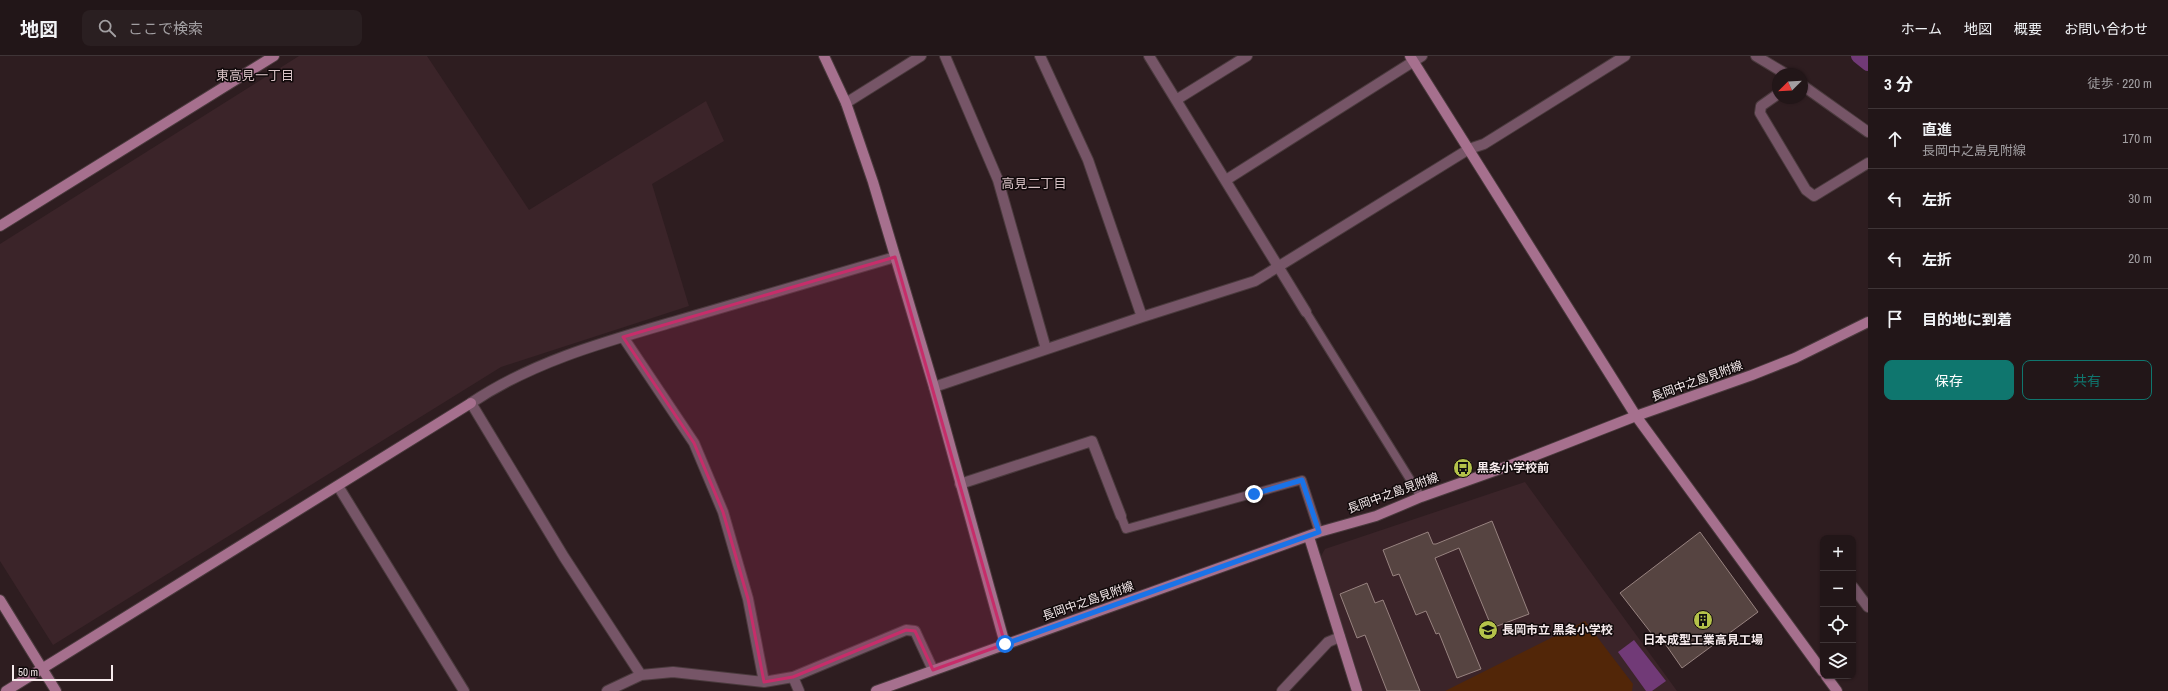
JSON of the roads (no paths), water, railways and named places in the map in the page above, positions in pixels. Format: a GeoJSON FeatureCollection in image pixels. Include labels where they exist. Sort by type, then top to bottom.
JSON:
{"type":"FeatureCollection","features":[{"type":"Feature","properties":{"kind":"street"},"geometry":{"type":"LineString","coordinates":[[0,226],[274,56]]}},
{"type":"Feature","properties":{"kind":"street"},"geometry":{"type":"LineString","coordinates":[[824,56],[846,103],[873,182],[934,387],[1005,644]]}},
{"type":"Feature","properties":{"kind":"street"},"geometry":{"type":"LineString","coordinates":[[846,103],[921,56]]}},
{"type":"Feature","properties":{"kind":"street"},"geometry":{"type":"LineString","coordinates":[[946,56],[998,180],[1046,349]]}},
{"type":"Feature","properties":{"kind":"street"},"geometry":{"type":"LineString","coordinates":[[1040,56],[1088,160],[1142,317]]}},
{"type":"Feature","properties":{"kind":"street"},"geometry":{"type":"LineString","coordinates":[[1149,56],[1306,312]]}},
{"type":"Feature","properties":{"kind":"street"},"geometry":{"type":"LineString","coordinates":[[1176,100],[1247,56]]}},
{"type":"Feature","properties":{"kind":"street"},"geometry":{"type":"LineString","coordinates":[[934,387],[1142,317],[1255,281],[1469,149],[1484,144],[1625,56]]}},
{"type":"Feature","properties":{"kind":"street"},"geometry":{"type":"LineString","coordinates":[[1756,56],[1776,68]]}},
{"type":"Feature","properties":{"kind":"street"},"geometry":{"type":"LineString","coordinates":[[1226,180],[1415,58],[1469,149],[1636,416],[1820,668]]}},
{"type":"Feature","properties":{"kind":"street"},"geometry":{"type":"LineString","coordinates":[[1808,89],[1868,132]]}},
{"type":"Feature","properties":{"kind":"street"},"geometry":{"type":"LineString","coordinates":[[1772,98],[1761,106],[1760,113],[1806,190],[1814,196],[1868,163]]}},
{"type":"Feature","properties":{"kind":"street"},"geometry":{"type":"LineString","coordinates":[[6,691],[492,389],[526,372],[556,359],[623,337],[895,257]]}},
{"type":"Feature","properties":{"kind":"street","name":"長岡中之島見附線"},"geometry":{"type":"LineString","coordinates":[[876,691],[1309,537],[1319,532],[1376,516],[1420,497],[1511,465],[1636,416],[1794,358],[1868,322]]}},
{"type":"Feature","properties":{"kind":"street"},"geometry":{"type":"LineString","coordinates":[[623,337],[694,443],[723,512],[748,599],[764,682]]}},
{"type":"Feature","properties":{"kind":"street"},"geometry":{"type":"LineString","coordinates":[[471,403],[564,557],[641,675]]}},
{"type":"Feature","properties":{"kind":"street"},"geometry":{"type":"LineString","coordinates":[[960,484],[1092,441],[1121,516]]}},
{"type":"Feature","properties":{"kind":"street"},"geometry":{"type":"LineString","coordinates":[[338,486],[464,691]]}},
{"type":"Feature","properties":{"kind":"street"},"geometry":{"type":"LineString","coordinates":[[1309,537],[1357,691]]}},
{"type":"Feature","properties":{"kind":"street"},"geometry":{"type":"LineString","coordinates":[[1856,591],[1868,606]]}},
{"type":"Feature","properties":{"kind":"street"},"geometry":{"type":"LineString","coordinates":[[0,600],[56,691]]}},
{"type":"Feature","properties":{"kind":"street"},"geometry":{"type":"LineString","coordinates":[[607,691],[641,675],[673,672],[764,682],[793,677],[906,630],[915,632],[933,670]]}},
{"type":"Feature","properties":{"kind":"street"},"geometry":{"type":"LineString","coordinates":[[1282,691],[1328,642],[1340,637]]}},
{"type":"Feature","properties":{"kind":"street"},"geometry":{"type":"LineString","coordinates":[[793,677],[799,691]]}},
{"type":"Feature","properties":{"kind":"street"},"geometry":{"type":"LineString","coordinates":[[1828,679],[1837,691]]}},
{"type":"Feature","properties":{"kind":"lane"},"geometry":{"type":"LineString","coordinates":[[1306,312],[1420,497]]}},
{"type":"Feature","properties":{"kind":"lane"},"geometry":{"type":"LineString","coordinates":[[1121,516],[1126,529],[1302,480],[1319,532]]}},
{"type":"Feature","properties":{"kind":"waterway"},"geometry":{"type":"LineString","coordinates":[[1858,56],[1868,64]]}},
{"type":"Feature","properties":{"kind":"place","name":"黒条小学校前"},"geometry":{"type":"Point","coordinates":[1463,468]}},
{"type":"Feature","properties":{"kind":"place","name":"日本成型工業高見工場"},"geometry":{"type":"Point","coordinates":[1703,620]}},
{"type":"Feature","properties":{"kind":"place","name":"長岡市立 黒条小学校"},"geometry":{"type":"Point","coordinates":[1488,630]}},
{"type":"Feature","properties":{"kind":"district","name":"東高見一丁目"},"geometry":{"type":"Point","coordinates":[255,75]}},
{"type":"Feature","properties":{"kind":"district","name":"高見二丁目"},"geometry":{"type":"Point","coordinates":[1034,183]}}]}
